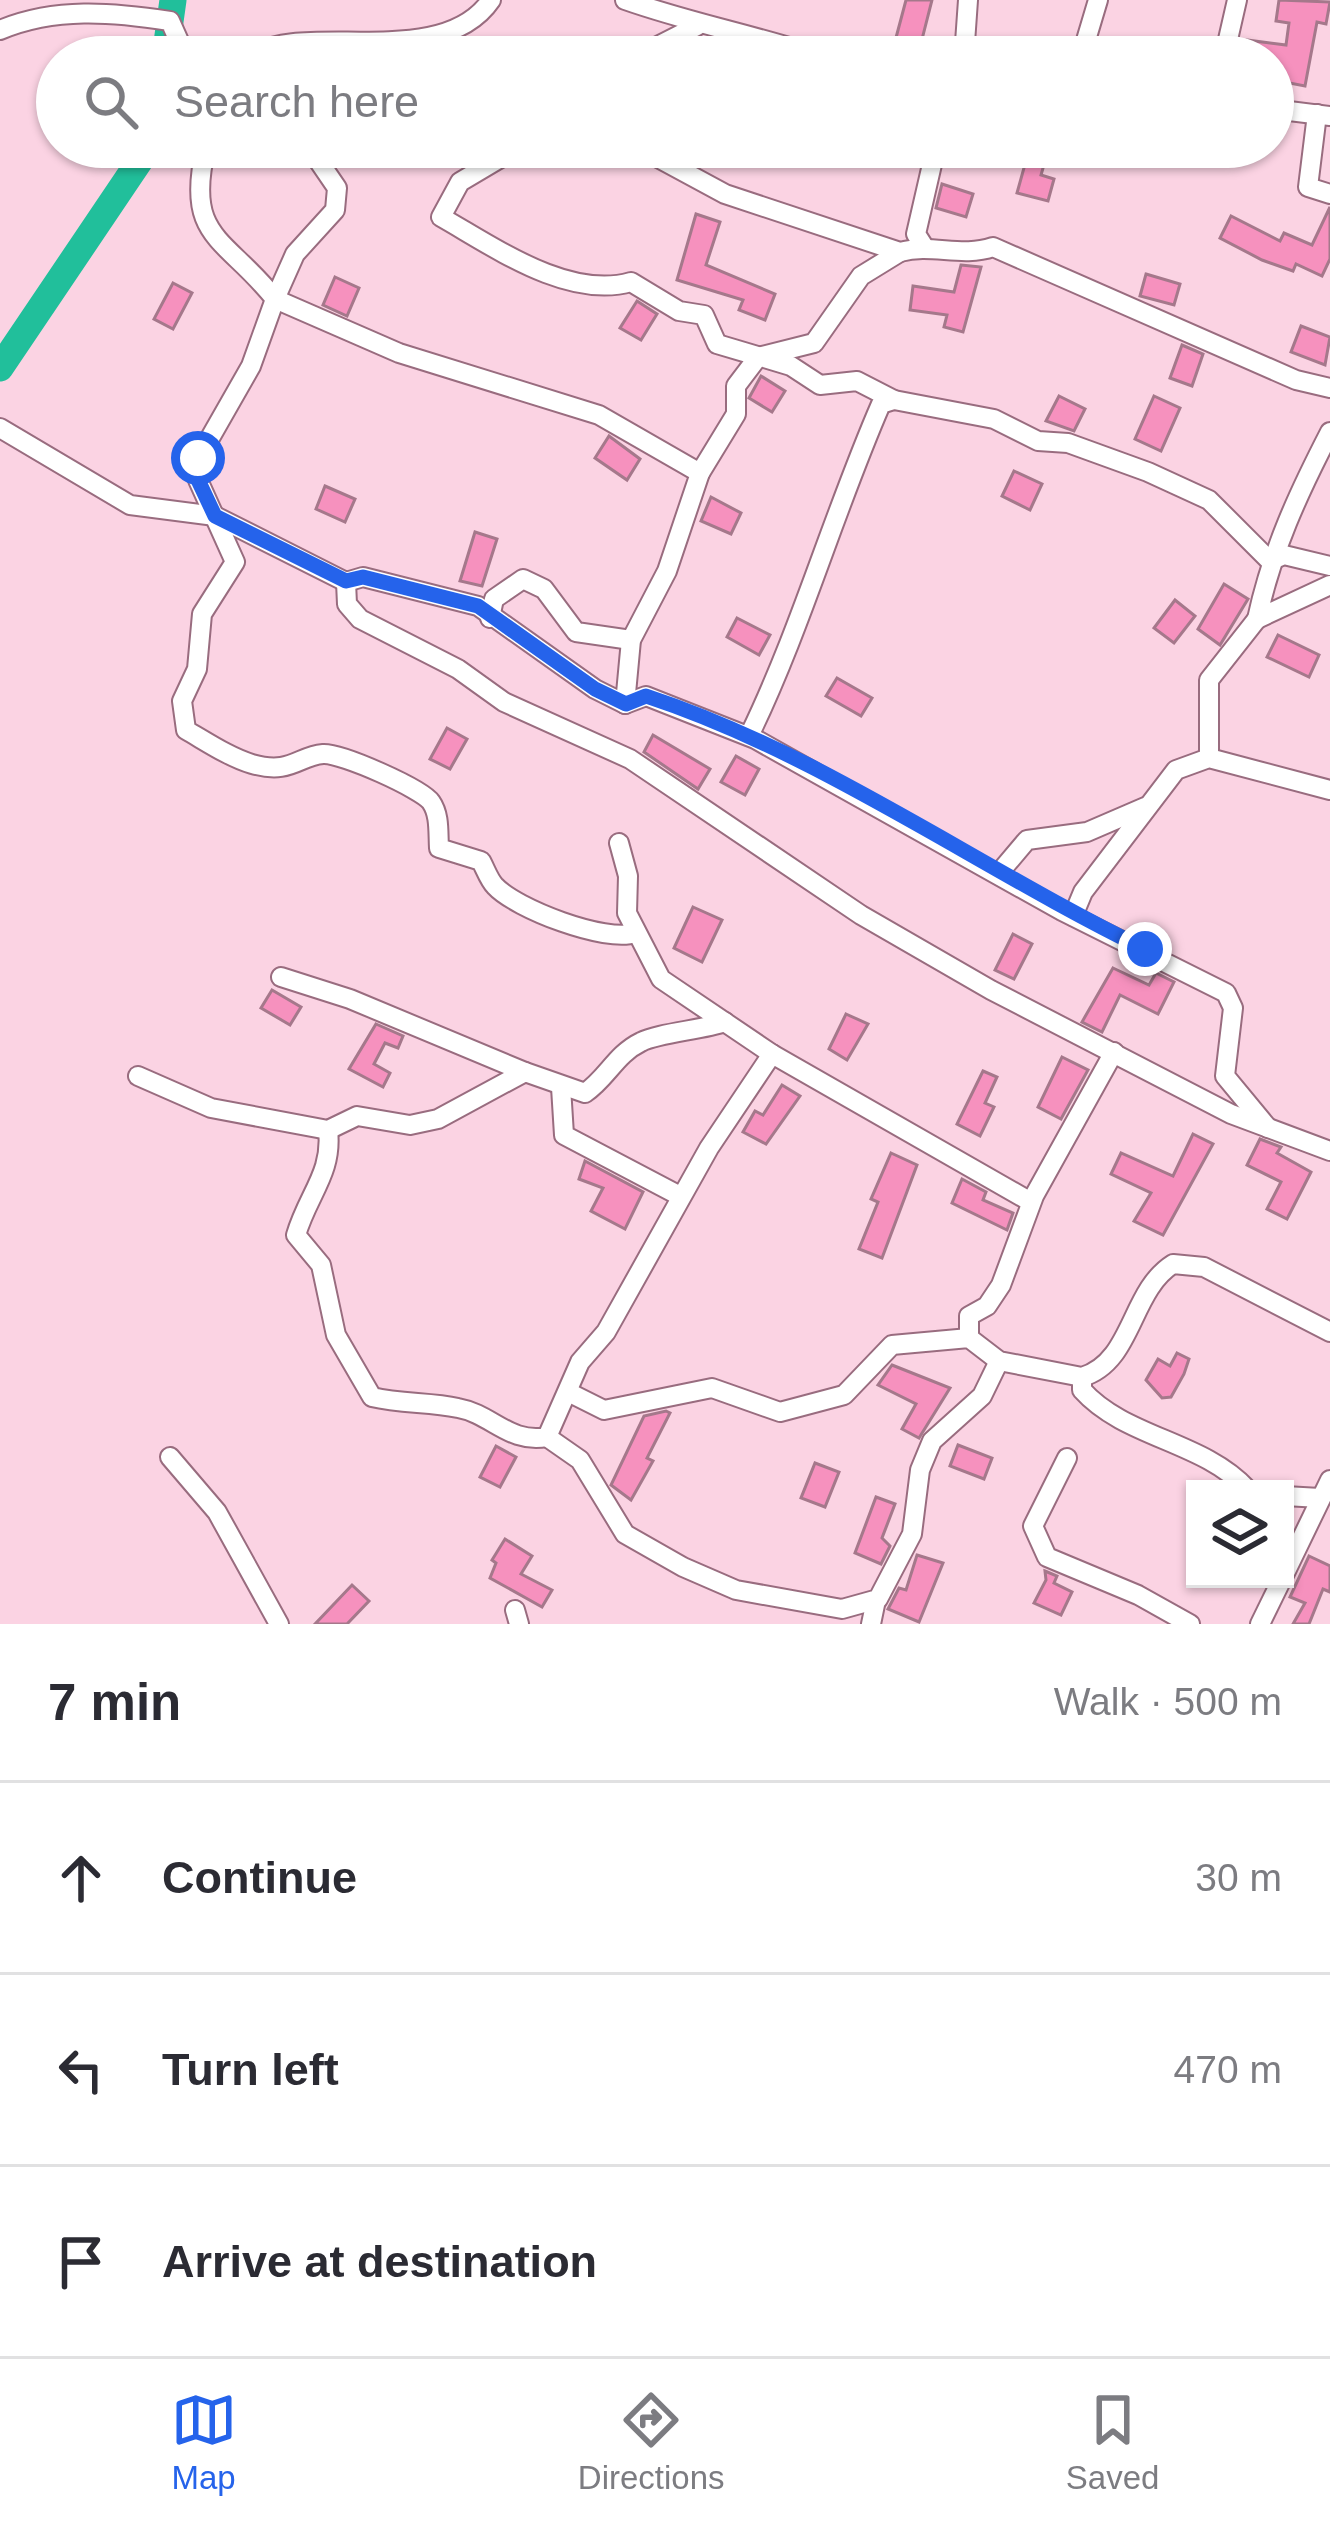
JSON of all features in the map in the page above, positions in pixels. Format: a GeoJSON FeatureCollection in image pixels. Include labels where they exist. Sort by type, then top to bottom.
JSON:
{"type":"FeatureCollection","features":[{"type":"Feature","properties":{"kind":"street"},"geometry":{"type":"LineString","coordinates":[[426,36],[451,33],[491,0]]}},
{"type":"Feature","properties":{"kind":"street"},"geometry":{"type":"LineString","coordinates":[[625,0],[698,26],[734,28],[758,36]]}},
{"type":"Feature","properties":{"kind":"street"},"geometry":{"type":"LineString","coordinates":[[965,36],[968,0]]}},
{"type":"Feature","properties":{"kind":"street"},"geometry":{"type":"LineString","coordinates":[[1087,36],[1098,0]]}},
{"type":"Feature","properties":{"kind":"street"},"geometry":{"type":"LineString","coordinates":[[1229,36],[1237,0]]}},
{"type":"Feature","properties":{"kind":"street"},"geometry":{"type":"LineString","coordinates":[[0,30],[35,16],[145,17],[170,21],[177,36]]}},
{"type":"Feature","properties":{"kind":"street"},"geometry":{"type":"LineString","coordinates":[[678,36],[698,26]]}},
{"type":"Feature","properties":{"kind":"street"},"geometry":{"type":"LineString","coordinates":[[1294,111],[1324,115],[1308,187],[1330,194]]}},
{"type":"Feature","properties":{"kind":"street"},"geometry":{"type":"LineString","coordinates":[[201,168],[198,183],[206,231],[275,299],[399,352],[599,416],[700,473]]}},
{"type":"Feature","properties":{"kind":"street"},"geometry":{"type":"LineString","coordinates":[[323,168],[337,188],[335,210],[296,254],[250,365],[198,458],[198,480],[235,562],[202,614],[196,669],[182,701],[185,730],[254,765],[296,768],[320,754],[357,759],[394,784],[428,796],[437,813],[439,848],[482,861],[495,886],[585,929],[619,939],[635,933]]}},
{"type":"Feature","properties":{"kind":"street"},"geometry":{"type":"LineString","coordinates":[[484,168],[460,182],[442,217],[555,276],[613,287],[631,282],[680,310],[704,314],[717,344],[791,366],[820,385],[857,381],[894,400],[994,419],[1038,441],[1068,443],[1148,472],[1208,500],[1270,560]]}},
{"type":"Feature","properties":{"kind":"street"},"geometry":{"type":"LineString","coordinates":[[677,168],[725,194],[900,252]]}},
{"type":"Feature","properties":{"kind":"street"},"geometry":{"type":"LineString","coordinates":[[922,245],[916,234],[931,168]]}},
{"type":"Feature","properties":{"kind":"street"},"geometry":{"type":"LineString","coordinates":[[626,704],[631,640],[667,571],[700,473],[736,414],[736,386],[758,357],[814,343],[862,276],[900,252],[922,245],[973,254],[993,248],[1047,266],[1099,298],[1230,347],[1297,380],[1330,388]]}},
{"type":"Feature","properties":{"kind":"street"},"geometry":{"type":"LineString","coordinates":[[749,736],[782,665],[848,480],[881,404],[894,400]]}},
{"type":"Feature","properties":{"kind":"street"},"geometry":{"type":"LineString","coordinates":[[0,428],[130,505],[215,516],[346,581],[363,577],[478,606],[626,704]]}},
{"type":"Feature","properties":{"kind":"street"},"geometry":{"type":"LineString","coordinates":[[1209,758],[1208,680],[1257,619],[1270,560],[1330,432]]}},
{"type":"Feature","properties":{"kind":"street"},"geometry":{"type":"LineString","coordinates":[[1270,560],[1284,555],[1330,566]]}},
{"type":"Feature","properties":{"kind":"street"},"geometry":{"type":"LineString","coordinates":[[490,618],[494,599],[523,579],[544,589],[576,632],[631,640]]}},
{"type":"Feature","properties":{"kind":"street"},"geometry":{"type":"LineString","coordinates":[[346,581],[347,604],[360,619],[458,669],[503,702],[630,760],[862,915],[1114,1052],[1268,1128],[1330,1150]]}},
{"type":"Feature","properties":{"kind":"street"},"geometry":{"type":"LineString","coordinates":[[1257,619],[1330,586]]}},
{"type":"Feature","properties":{"kind":"street"},"geometry":{"type":"LineString","coordinates":[[626,704],[646,696],[749,736],[1073,916],[1226,993],[1233,1008],[1225,1076],[1268,1128]]}},
{"type":"Feature","properties":{"kind":"street"},"geometry":{"type":"LineString","coordinates":[[1073,916],[1083,892],[1176,770],[1209,758],[1330,790]]}},
{"type":"Feature","properties":{"kind":"street"},"geometry":{"type":"LineString","coordinates":[[999,873],[1027,840],[1087,832],[1149,805]]}},
{"type":"Feature","properties":{"kind":"street"},"geometry":{"type":"LineString","coordinates":[[619,843],[628,876],[627,914],[661,979],[772,1054],[1031,1202]]}},
{"type":"Feature","properties":{"kind":"street"},"geometry":{"type":"LineString","coordinates":[[281,977],[350,998],[585,1093],[600,1082],[615,1059],[645,1039],[684,1036],[725,1022]]}},
{"type":"Feature","properties":{"kind":"street"},"geometry":{"type":"LineString","coordinates":[[969,1338],[969,1316],[987,1306],[1001,1285],[1031,1202],[1114,1052]]}},
{"type":"Feature","properties":{"kind":"street"},"geometry":{"type":"LineString","coordinates":[[547,1438],[580,1362],[606,1332],[680,1196],[772,1054]]}},
{"type":"Feature","properties":{"kind":"street"},"geometry":{"type":"LineString","coordinates":[[138,1076],[211,1108],[328,1130],[358,1116],[410,1126],[438,1119],[525,1072]]}},
{"type":"Feature","properties":{"kind":"street"},"geometry":{"type":"LineString","coordinates":[[561,1087],[564,1135],[680,1196]]}},
{"type":"Feature","properties":{"kind":"street"},"geometry":{"type":"LineString","coordinates":[[328,1130],[331,1160],[306,1202],[296,1235],[321,1265],[336,1335],[372,1397],[411,1407],[461,1408],[526,1441],[547,1438],[580,1460],[625,1534],[683,1568],[736,1590],[842,1610],[876,1600]]}},
{"type":"Feature","properties":{"kind":"street"},"geometry":{"type":"LineString","coordinates":[[570,1393],[604,1410],[712,1388],[780,1412],[844,1395],[892,1346],[969,1338],[999,1361],[1082,1377],[1113,1358],[1151,1284],[1173,1264],[1204,1267],[1330,1332]]}},
{"type":"Feature","properties":{"kind":"street"},"geometry":{"type":"LineString","coordinates":[[871,1624],[876,1600],[913,1534],[920,1470],[932,1441],[982,1396],[999,1361]]}},
{"type":"Feature","properties":{"kind":"street"},"geometry":{"type":"LineString","coordinates":[[1082,1377],[1082,1390],[1098,1408],[1203,1457],[1235,1480]]}},
{"type":"Feature","properties":{"kind":"street"},"geometry":{"type":"LineString","coordinates":[[170,1457],[217,1512],[279,1624]]}},
{"type":"Feature","properties":{"kind":"street"},"geometry":{"type":"LineString","coordinates":[[1067,1458],[1033,1526],[1047,1556],[1138,1594],[1190,1624]]}},
{"type":"Feature","properties":{"kind":"street"},"geometry":{"type":"LineString","coordinates":[[1294,1554],[1330,1480]]}},
{"type":"Feature","properties":{"kind":"street"},"geometry":{"type":"LineString","coordinates":[[1294,1497],[1320,1498]]}},
{"type":"Feature","properties":{"kind":"street"},"geometry":{"type":"LineString","coordinates":[[1260,1624],[1278,1588]]}},
{"type":"Feature","properties":{"kind":"building"},"geometry":{"type":"Polygon","coordinates":[[[906,0],[932,0],[923,36],[896,36],[906,0]]]}},
{"type":"Feature","properties":{"kind":"building"},"geometry":{"type":"Polygon","coordinates":[[[1279,0],[1330,2],[1326,24],[1317,22],[1305,86],[1294,84],[1294,36],[1287,36],[1289,23],[1276,21],[1279,0]]]}},
{"type":"Feature","properties":{"kind":"building"},"geometry":{"type":"Polygon","coordinates":[[[1024,168],[1043,168],[1041,175],[1054,179],[1048,201],[1017,193],[1024,168]]]}},
{"type":"Feature","properties":{"kind":"building"},"geometry":{"type":"Polygon","coordinates":[[[942,184],[973,194],[966,217],[936,208],[942,184]]]}},
{"type":"Feature","properties":{"kind":"building"},"geometry":{"type":"Polygon","coordinates":[[[1330,207],[1330,259],[1322,276],[1296,264],[1293,271],[1262,260],[1220,238],[1231,216],[1280,241],[1284,233],[1312,245],[1330,207]]]}},
{"type":"Feature","properties":{"kind":"building"},"geometry":{"type":"Polygon","coordinates":[[[696,214],[720,222],[706,265],[775,294],[765,320],[739,310],[743,300],[677,280],[696,214]]]}},
{"type":"Feature","properties":{"kind":"building"},"geometry":{"type":"Polygon","coordinates":[[[961,265],[981,267],[963,332],[944,327],[947,315],[910,310],[913,286],[954,292],[961,265]]]}},
{"type":"Feature","properties":{"kind":"building"},"geometry":{"type":"Polygon","coordinates":[[[1146,274],[1180,284],[1174,305],[1140,296],[1146,274]]]}},
{"type":"Feature","properties":{"kind":"building"},"geometry":{"type":"Polygon","coordinates":[[[335,277],[359,288],[347,316],[323,305],[335,277]]]}},
{"type":"Feature","properties":{"kind":"building"},"geometry":{"type":"Polygon","coordinates":[[[173,283],[192,293],[173,329],[154,319],[173,283]]]}},
{"type":"Feature","properties":{"kind":"building"},"geometry":{"type":"Polygon","coordinates":[[[637,301],[657,314],[641,340],[620,328],[637,301]]]}},
{"type":"Feature","properties":{"kind":"building"},"geometry":{"type":"Polygon","coordinates":[[[1301,326],[1330,337],[1325,365],[1291,352],[1301,326]]]}},
{"type":"Feature","properties":{"kind":"building"},"geometry":{"type":"Polygon","coordinates":[[[1182,345],[1203,354],[1192,386],[1170,378],[1182,345]]]}},
{"type":"Feature","properties":{"kind":"building"},"geometry":{"type":"Polygon","coordinates":[[[761,376],[785,391],[772,412],[749,398],[761,376]]]}},
{"type":"Feature","properties":{"kind":"building"},"geometry":{"type":"Polygon","coordinates":[[[1059,396],[1085,409],[1074,431],[1046,421],[1059,396]]]}},
{"type":"Feature","properties":{"kind":"building"},"geometry":{"type":"Polygon","coordinates":[[[1154,396],[1180,408],[1161,451],[1135,439],[1154,396]]]}},
{"type":"Feature","properties":{"kind":"building"},"geometry":{"type":"Polygon","coordinates":[[[609,436],[640,459],[627,480],[595,458],[609,436]]]}},
{"type":"Feature","properties":{"kind":"building"},"geometry":{"type":"Polygon","coordinates":[[[1014,471],[1042,484],[1030,510],[1002,496],[1014,471]]]}},
{"type":"Feature","properties":{"kind":"building"},"geometry":{"type":"Polygon","coordinates":[[[325,486],[355,499],[345,522],[316,509],[325,486]]]}},
{"type":"Feature","properties":{"kind":"building"},"geometry":{"type":"Polygon","coordinates":[[[711,497],[741,513],[731,534],[701,521],[711,497]]]}},
{"type":"Feature","properties":{"kind":"building"},"geometry":{"type":"Polygon","coordinates":[[[475,532],[497,539],[482,586],[460,581],[475,532]]]}},
{"type":"Feature","properties":{"kind":"building"},"geometry":{"type":"Polygon","coordinates":[[[1224,584],[1248,599],[1220,645],[1198,629],[1224,584]]]}},
{"type":"Feature","properties":{"kind":"building"},"geometry":{"type":"Polygon","coordinates":[[[1175,600],[1195,616],[1174,643],[1154,628],[1175,600]]]}},
{"type":"Feature","properties":{"kind":"building"},"geometry":{"type":"Polygon","coordinates":[[[737,618],[770,635],[759,655],[727,637],[737,618]]]}},
{"type":"Feature","properties":{"kind":"building"},"geometry":{"type":"Polygon","coordinates":[[[1278,635],[1319,655],[1309,677],[1267,657],[1278,635]]]}},
{"type":"Feature","properties":{"kind":"building"},"geometry":{"type":"Polygon","coordinates":[[[837,678],[872,698],[861,716],[826,696],[837,678]]]}},
{"type":"Feature","properties":{"kind":"building"},"geometry":{"type":"Polygon","coordinates":[[[447,728],[467,739],[450,769],[430,759],[447,728]]]}},
{"type":"Feature","properties":{"kind":"building"},"geometry":{"type":"Polygon","coordinates":[[[653,735],[710,769],[698,789],[644,752],[653,735]]]}},
{"type":"Feature","properties":{"kind":"building"},"geometry":{"type":"Polygon","coordinates":[[[736,756],[759,769],[745,795],[721,782],[736,756]]]}},
{"type":"Feature","properties":{"kind":"building"},"geometry":{"type":"Polygon","coordinates":[[[693,907],[722,920],[702,962],[674,948],[693,907]]]}},
{"type":"Feature","properties":{"kind":"building"},"geometry":{"type":"Polygon","coordinates":[[[1013,934],[1032,944],[1014,979],[995,970],[1013,934]]]}},
{"type":"Feature","properties":{"kind":"building"},"geometry":{"type":"Polygon","coordinates":[[[1113,968],[1149,985],[1156,973],[1174,982],[1158,1014],[1120,995],[1102,1032],[1082,1022],[1113,968]]]}},
{"type":"Feature","properties":{"kind":"building"},"geometry":{"type":"Polygon","coordinates":[[[272,990],[301,1007],[290,1025],[261,1008],[272,990]]]}},
{"type":"Feature","properties":{"kind":"building"},"geometry":{"type":"Polygon","coordinates":[[[846,1014],[868,1024],[847,1060],[829,1049],[846,1014]]]}},
{"type":"Feature","properties":{"kind":"building"},"geometry":{"type":"Polygon","coordinates":[[[376,1024],[403,1036],[398,1048],[385,1043],[374,1064],[390,1073],[383,1087],[349,1069],[376,1024]]]}},
{"type":"Feature","properties":{"kind":"building"},"geometry":{"type":"Polygon","coordinates":[[[1062,1057],[1088,1070],[1061,1119],[1038,1107],[1062,1057]]]}},
{"type":"Feature","properties":{"kind":"building"},"geometry":{"type":"Polygon","coordinates":[[[983,1071],[997,1077],[985,1103],[994,1107],[980,1136],[957,1124],[983,1071]]]}},
{"type":"Feature","properties":{"kind":"building"},"geometry":{"type":"Polygon","coordinates":[[[782,1085],[800,1096],[766,1144],[743,1132],[755,1111],[763,1115],[782,1085]]]}},
{"type":"Feature","properties":{"kind":"building"},"geometry":{"type":"Polygon","coordinates":[[[1193,1134],[1213,1144],[1163,1235],[1134,1221],[1151,1193],[1111,1174],[1121,1153],[1173,1176],[1193,1134]]]}},
{"type":"Feature","properties":{"kind":"building"},"geometry":{"type":"Polygon","coordinates":[[[1260,1139],[1281,1147],[1277,1153],[1311,1172],[1287,1219],[1267,1209],[1281,1182],[1247,1165],[1260,1139]]]}},
{"type":"Feature","properties":{"kind":"building"},"geometry":{"type":"Polygon","coordinates":[[[891,1153],[917,1165],[882,1258],[859,1249],[878,1202],[871,1199],[891,1153]]]}},
{"type":"Feature","properties":{"kind":"building"},"geometry":{"type":"Polygon","coordinates":[[[585,1161],[643,1192],[625,1229],[591,1211],[603,1188],[579,1179],[585,1161]]]}},
{"type":"Feature","properties":{"kind":"building"},"geometry":{"type":"Polygon","coordinates":[[[962,1179],[986,1192],[983,1200],[1013,1213],[1007,1230],[952,1203],[962,1179]]]}},
{"type":"Feature","properties":{"kind":"building"},"geometry":{"type":"Polygon","coordinates":[[[1177,1353],[1189,1359],[1184,1374],[1171,1397],[1162,1398],[1146,1380],[1158,1359],[1170,1366],[1177,1353]]]}},
{"type":"Feature","properties":{"kind":"building"},"geometry":{"type":"Polygon","coordinates":[[[892,1365],[950,1388],[919,1438],[902,1429],[916,1404],[878,1385],[892,1365]]]}},
{"type":"Feature","properties":{"kind":"building"},"geometry":{"type":"Polygon","coordinates":[[[670,1413],[647,1458],[653,1461],[631,1500],[611,1485],[644,1416],[670,1413]]]}},
{"type":"Feature","properties":{"kind":"building"},"geometry":{"type":"Polygon","coordinates":[[[958,1445],[992,1458],[984,1479],[950,1466],[958,1445]]]}},
{"type":"Feature","properties":{"kind":"building"},"geometry":{"type":"Polygon","coordinates":[[[496,1446],[516,1457],[500,1487],[480,1477],[496,1446]]]}},
{"type":"Feature","properties":{"kind":"building"},"geometry":{"type":"Polygon","coordinates":[[[815,1463],[839,1472],[825,1507],[801,1498],[815,1463]]]}},
{"type":"Feature","properties":{"kind":"building"},"geometry":{"type":"Polygon","coordinates":[[[876,1497],[895,1504],[882,1538],[890,1546],[881,1564],[855,1553],[876,1497]]]}},
{"type":"Feature","properties":{"kind":"building"},"geometry":{"type":"Polygon","coordinates":[[[505,1539],[532,1556],[521,1574],[552,1590],[542,1607],[490,1578],[496,1563],[492,1560],[505,1539]]]}},
{"type":"Feature","properties":{"kind":"building"},"geometry":{"type":"Polygon","coordinates":[[[917,1555],[943,1563],[919,1622],[888,1609],[899,1588],[906,1590],[917,1555]]]}},
{"type":"Feature","properties":{"kind":"building"},"geometry":{"type":"Polygon","coordinates":[[[1309,1556],[1330,1566],[1330,1592],[1323,1589],[1309,1624],[1293,1624],[1305,1603],[1290,1597],[1309,1556]]]}},
{"type":"Feature","properties":{"kind":"building"},"geometry":{"type":"Polygon","coordinates":[[[1045,1571],[1057,1576],[1054,1583],[1072,1592],[1061,1615],[1034,1603],[1046,1580],[1045,1571]]]}},
{"type":"Feature","properties":{"kind":"building"},"geometry":{"type":"Polygon","coordinates":[[[352,1585],[369,1601],[347,1624],[315,1624],[352,1585]]]}},
{"type":"Feature","properties":{"kind":"waterway"},"geometry":{"type":"LineString","coordinates":[[168,36],[173,0]]}},
{"type":"Feature","properties":{"kind":"waterway"},"geometry":{"type":"LineString","coordinates":[[0,368],[135,168]]}},
{"type":"Feature","properties":{"kind":"route"},"geometry":{"type":"LineString","coordinates":[[198,458],[198,480],[215,516],[346,581],[363,577],[478,606],[595,689],[626,704],[646,696],[755,739],[1062,911],[1145,949]]}}]}
